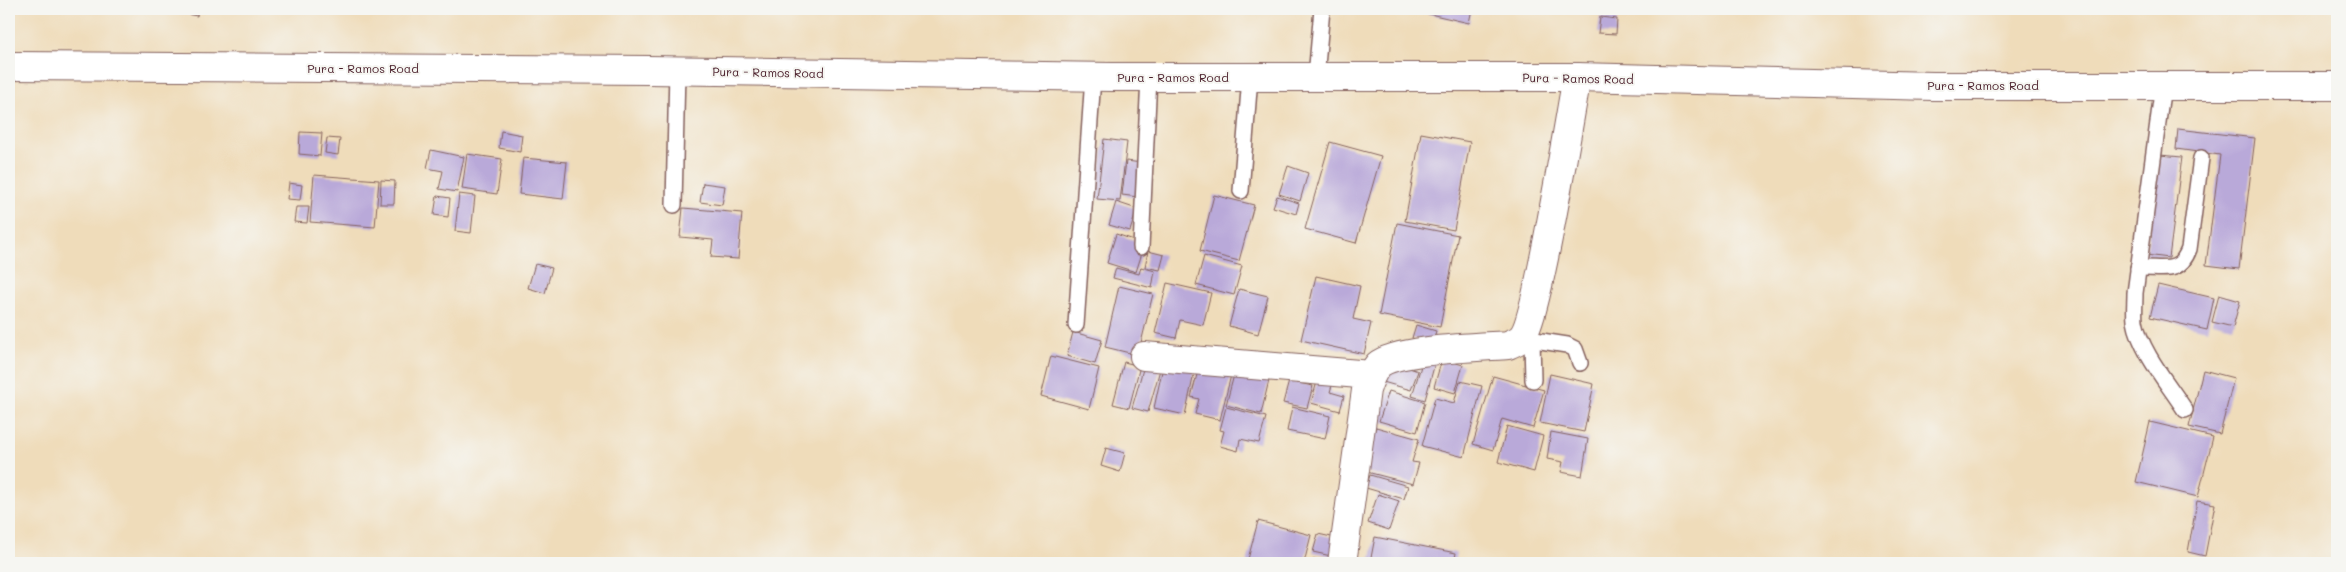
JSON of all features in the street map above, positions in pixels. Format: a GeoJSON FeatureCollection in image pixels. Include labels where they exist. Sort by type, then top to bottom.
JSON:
{"type":"FeatureCollection","features":[{"type":"Feature","properties":{"kind":"main road","name":"Pura - Ramos Road"},"geometry":{"type":"LineString","coordinates":[[9,66],[678,70],[1093,77],[1577,77],[1933,86],[2337,86]]}},
{"type":"Feature","properties":{"kind":"main road"},"geometry":{"type":"LineString","coordinates":[[1342,563],[1361,419],[1371,375],[1379,365],[1396,356],[1508,345],[1527,339],[1527,327],[1539,280],[1577,77]]}},
{"type":"Feature","properties":{"kind":"main road"},"geometry":{"type":"LineString","coordinates":[[1144,356],[1371,375]]}},
{"type":"Feature","properties":{"kind":"lane"},"geometry":{"type":"LineString","coordinates":[[1316,77],[1322,9]]}},
{"type":"Feature","properties":{"kind":"lane"},"geometry":{"type":"LineString","coordinates":[[674,205],[678,70]]}},
{"type":"Feature","properties":{"kind":"lane"},"geometry":{"type":"LineString","coordinates":[[1076,325],[1093,77]]}},
{"type":"Feature","properties":{"kind":"lane"},"geometry":{"type":"LineString","coordinates":[[1141,247],[1149,77]]}},
{"type":"Feature","properties":{"kind":"lane"},"geometry":{"type":"LineString","coordinates":[[1241,191],[1250,77]]}},
{"type":"Feature","properties":{"kind":"lane"},"geometry":{"type":"LineString","coordinates":[[2163,86],[2135,293],[2135,320],[2147,352],[2186,410]]}},
{"type":"Feature","properties":{"kind":"lane"},"geometry":{"type":"LineString","coordinates":[[2138,268],[2178,268],[2185,262],[2189,250],[2201,158]]}},
{"type":"Feature","properties":{"kind":"lane"},"geometry":{"type":"LineString","coordinates":[[1533,380],[1527,339],[1567,344],[1575,349],[1580,363]]}},
{"type":"Feature","properties":{"kind":"building"},"geometry":{"type":"Polygon","coordinates":[[[181,9],[198,9],[197,16],[181,13],[181,9]]]}},
{"type":"Feature","properties":{"kind":"building"},"geometry":{"type":"Polygon","coordinates":[[[1422,9],[1472,9],[1469,23],[1421,12],[1422,9]]]}},
{"type":"Feature","properties":{"kind":"building"},"geometry":{"type":"Polygon","coordinates":[[[1600,17],[1617,19],[1616,34],[1598,33],[1600,17]]]}},
{"type":"Feature","properties":{"kind":"building"},"geometry":{"type":"Polygon","coordinates":[[[2178,129],[2255,138],[2239,269],[2206,265],[2220,155],[2176,149],[2178,129]]]}},
{"type":"Feature","properties":{"kind":"building"},"geometry":{"type":"Polygon","coordinates":[[[501,131],[522,135],[520,152],[499,148],[501,131]]]}},
{"type":"Feature","properties":{"kind":"building"},"geometry":{"type":"Polygon","coordinates":[[[300,132],[322,133],[320,156],[299,154],[300,132]]]}},
{"type":"Feature","properties":{"kind":"building"},"geometry":{"type":"Polygon","coordinates":[[[1421,133],[1470,142],[1454,230],[1405,221],[1421,133]]]}},
{"type":"Feature","properties":{"kind":"building"},"geometry":{"type":"Polygon","coordinates":[[[327,138],[340,139],[338,155],[325,153],[327,138]]]}},
{"type":"Feature","properties":{"kind":"building"},"geometry":{"type":"Polygon","coordinates":[[[1104,139],[1127,142],[1120,201],[1097,199],[1104,139]]]}},
{"type":"Feature","properties":{"kind":"building"},"geometry":{"type":"Polygon","coordinates":[[[1330,142],[1381,156],[1356,243],[1305,229],[1330,142]]]}},
{"type":"Feature","properties":{"kind":"building"},"geometry":{"type":"Polygon","coordinates":[[[431,150],[464,157],[457,192],[439,189],[443,171],[427,168],[431,150]]]}},
{"type":"Feature","properties":{"kind":"building"},"geometry":{"type":"Polygon","coordinates":[[[467,154],[502,159],[497,194],[462,189],[467,154]]]}},
{"type":"Feature","properties":{"kind":"building"},"geometry":{"type":"Polygon","coordinates":[[[2160,155],[2182,157],[2169,258],[2146,255],[2160,155]]]}},
{"type":"Feature","properties":{"kind":"building"},"geometry":{"type":"Polygon","coordinates":[[[523,158],[567,162],[563,199],[519,194],[523,158]]]}},
{"type":"Feature","properties":{"kind":"building"},"geometry":{"type":"Polygon","coordinates":[[[1126,161],[1142,163],[1138,197],[1122,195],[1126,161]]]}},
{"type":"Feature","properties":{"kind":"building"},"geometry":{"type":"Polygon","coordinates":[[[1288,166],[1308,173],[1300,201],[1279,194],[1288,166]]]}},
{"type":"Feature","properties":{"kind":"building"},"geometry":{"type":"Polygon","coordinates":[[[314,175],[379,180],[375,227],[310,222],[314,175]]]}},
{"type":"Feature","properties":{"kind":"building"},"geometry":{"type":"Polygon","coordinates":[[[381,180],[395,181],[394,204],[380,204],[381,180]]]}},
{"type":"Feature","properties":{"kind":"building"},"geometry":{"type":"Polygon","coordinates":[[[289,183],[302,185],[300,200],[287,199],[289,183]]]}},
{"type":"Feature","properties":{"kind":"building"},"geometry":{"type":"Polygon","coordinates":[[[703,183],[725,186],[722,205],[700,202],[703,183]]]}},
{"type":"Feature","properties":{"kind":"building"},"geometry":{"type":"Polygon","coordinates":[[[459,194],[475,196],[471,233],[455,231],[459,194]]]}},
{"type":"Feature","properties":{"kind":"building"},"geometry":{"type":"Polygon","coordinates":[[[1214,195],[1254,205],[1239,261],[1200,251],[1214,195]]]}},
{"type":"Feature","properties":{"kind":"building"},"geometry":{"type":"Polygon","coordinates":[[[437,196],[450,198],[448,217],[434,215],[437,196]]]}},
{"type":"Feature","properties":{"kind":"building"},"geometry":{"type":"Polygon","coordinates":[[[1277,196],[1299,203],[1296,214],[1273,207],[1277,196]]]}},
{"type":"Feature","properties":{"kind":"building"},"geometry":{"type":"Polygon","coordinates":[[[1116,202],[1137,209],[1130,231],[1109,225],[1116,202]]]}},
{"type":"Feature","properties":{"kind":"building"},"geometry":{"type":"Polygon","coordinates":[[[296,207],[309,207],[307,223],[294,222],[296,207]]]}},
{"type":"Feature","properties":{"kind":"building"},"geometry":{"type":"Polygon","coordinates":[[[683,208],[742,213],[738,259],[711,257],[713,240],[680,237],[683,208]]]}},
{"type":"Feature","properties":{"kind":"building"},"geometry":{"type":"Polygon","coordinates":[[[1397,223],[1458,235],[1440,327],[1379,315],[1397,223]]]}},
{"type":"Feature","properties":{"kind":"building"},"geometry":{"type":"Polygon","coordinates":[[[1116,234],[1137,241],[1143,250],[1136,272],[1107,263],[1116,234]]]}},
{"type":"Feature","properties":{"kind":"building"},"geometry":{"type":"Polygon","coordinates":[[[1148,251],[1164,255],[1160,270],[1145,267],[1148,251]]]}},
{"type":"Feature","properties":{"kind":"building"},"geometry":{"type":"Polygon","coordinates":[[[1204,256],[1242,266],[1234,295],[1196,285],[1204,256]]]}},
{"type":"Feature","properties":{"kind":"building"},"geometry":{"type":"Polygon","coordinates":[[[535,264],[552,268],[545,293],[528,288],[535,264]]]}},
{"type":"Feature","properties":{"kind":"building"},"geometry":{"type":"Polygon","coordinates":[[[1141,267],[1155,271],[1152,288],[1113,278],[1116,268],[1139,274],[1141,267]]]}},
{"type":"Feature","properties":{"kind":"building"},"geometry":{"type":"Polygon","coordinates":[[[1316,276],[1360,286],[1353,319],[1371,323],[1364,354],[1301,340],[1316,276]]]}},
{"type":"Feature","properties":{"kind":"building"},"geometry":{"type":"Polygon","coordinates":[[[1167,283],[1211,293],[1203,325],[1180,320],[1176,338],[1155,333],[1167,283]]]}},
{"type":"Feature","properties":{"kind":"building"},"geometry":{"type":"Polygon","coordinates":[[[2158,285],[2214,298],[2207,330],[2150,317],[2158,285]]]}},
{"type":"Feature","properties":{"kind":"building"},"geometry":{"type":"Polygon","coordinates":[[[1119,286],[1153,294],[1138,355],[1105,347],[1119,286]]]}},
{"type":"Feature","properties":{"kind":"building"},"geometry":{"type":"Polygon","coordinates":[[[1239,289],[1268,296],[1258,334],[1229,326],[1239,289]]]}},
{"type":"Feature","properties":{"kind":"building"},"geometry":{"type":"Polygon","coordinates":[[[2219,295],[2240,301],[2233,327],[2212,322],[2219,295]]]}},
{"type":"Feature","properties":{"kind":"building"},"geometry":{"type":"Polygon","coordinates":[[[1416,325],[1436,331],[1432,344],[1412,338],[1416,325]]]}},
{"type":"Feature","properties":{"kind":"building"},"geometry":{"type":"Polygon","coordinates":[[[1073,332],[1102,340],[1095,364],[1067,356],[1073,332]]]}},
{"type":"Feature","properties":{"kind":"building"},"geometry":{"type":"Polygon","coordinates":[[[1051,356],[1099,368],[1089,409],[1041,396],[1051,356]]]}},
{"type":"Feature","properties":{"kind":"building"},"geometry":{"type":"Polygon","coordinates":[[[1424,356],[1436,359],[1425,400],[1412,396],[1424,356]]]}},
{"type":"Feature","properties":{"kind":"building"},"geometry":{"type":"Polygon","coordinates":[[[1442,359],[1463,365],[1455,393],[1434,387],[1442,359]]]}},
{"type":"Feature","properties":{"kind":"building"},"geometry":{"type":"Polygon","coordinates":[[[1389,361],[1418,371],[1411,390],[1383,382],[1389,361]]]}},
{"type":"Feature","properties":{"kind":"building"},"geometry":{"type":"Polygon","coordinates":[[[1124,362],[1140,366],[1129,408],[1113,404],[1124,362]]]}},
{"type":"Feature","properties":{"kind":"building"},"geometry":{"type":"Polygon","coordinates":[[[1145,362],[1161,366],[1148,412],[1132,408],[1145,362]]]}},
{"type":"Feature","properties":{"kind":"building"},"geometry":{"type":"Polygon","coordinates":[[[1164,362],[1195,369],[1185,415],[1154,408],[1164,362]]]}},
{"type":"Feature","properties":{"kind":"building"},"geometry":{"type":"Polygon","coordinates":[[[1199,367],[1231,375],[1220,420],[1195,414],[1199,399],[1191,397],[1199,367]]]}},
{"type":"Feature","properties":{"kind":"building"},"geometry":{"type":"Polygon","coordinates":[[[2203,370],[2234,378],[2220,434],[2189,427],[2203,370]]]}},
{"type":"Feature","properties":{"kind":"building"},"geometry":{"type":"Polygon","coordinates":[[[1235,371],[1269,380],[1261,414],[1226,405],[1235,371]]]}},
{"type":"Feature","properties":{"kind":"building"},"geometry":{"type":"Polygon","coordinates":[[[1550,374],[1594,384],[1584,432],[1540,423],[1550,374]]]}},
{"type":"Feature","properties":{"kind":"building"},"geometry":{"type":"Polygon","coordinates":[[[1493,376],[1544,390],[1533,428],[1502,419],[1493,450],[1473,444],[1493,376]]]}},
{"type":"Feature","properties":{"kind":"building"},"geometry":{"type":"Polygon","coordinates":[[[1318,378],[1333,382],[1330,392],[1344,396],[1340,411],[1311,403],[1318,378]]]}},
{"type":"Feature","properties":{"kind":"building"},"geometry":{"type":"Polygon","coordinates":[[[1289,381],[1313,386],[1307,408],[1283,403],[1289,381]]]}},
{"type":"Feature","properties":{"kind":"building"},"geometry":{"type":"Polygon","coordinates":[[[1460,381],[1482,386],[1464,457],[1422,446],[1435,398],[1454,403],[1460,381]]]}},
{"type":"Feature","properties":{"kind":"building"},"geometry":{"type":"Polygon","coordinates":[[[1389,391],[1425,402],[1417,432],[1379,421],[1389,391]]]}},
{"type":"Feature","properties":{"kind":"building"},"geometry":{"type":"Polygon","coordinates":[[[1226,407],[1266,417],[1259,443],[1240,439],[1238,451],[1220,446],[1224,431],[1220,430],[1226,407]]]}},
{"type":"Feature","properties":{"kind":"building"},"geometry":{"type":"Polygon","coordinates":[[[1292,407],[1330,416],[1325,439],[1287,431],[1292,407]]]}},
{"type":"Feature","properties":{"kind":"building"},"geometry":{"type":"Polygon","coordinates":[[[2150,422],[2213,437],[2198,497],[2136,482],[2150,422]]]}},
{"type":"Feature","properties":{"kind":"building"},"geometry":{"type":"Polygon","coordinates":[[[1507,426],[1543,436],[1534,472],[1498,462],[1507,426]]]}},
{"type":"Feature","properties":{"kind":"building"},"geometry":{"type":"Polygon","coordinates":[[[1376,427],[1419,439],[1412,462],[1419,463],[1413,484],[1363,471],[1376,427]]]}},
{"type":"Feature","properties":{"kind":"building"},"geometry":{"type":"Polygon","coordinates":[[[1551,432],[1588,439],[1582,476],[1561,472],[1563,462],[1547,459],[1551,432]]]}},
{"type":"Feature","properties":{"kind":"building"},"geometry":{"type":"Polygon","coordinates":[[[1106,448],[1125,453],[1120,472],[1101,466],[1106,448]]]}},
{"type":"Feature","properties":{"kind":"building"},"geometry":{"type":"Polygon","coordinates":[[[1370,475],[1408,486],[1404,499],[1366,488],[1370,475]]]}},
{"type":"Feature","properties":{"kind":"building"},"geometry":{"type":"Polygon","coordinates":[[[1378,494],[1399,501],[1389,530],[1368,523],[1378,494]]]}},
{"type":"Feature","properties":{"kind":"building"},"geometry":{"type":"Polygon","coordinates":[[[2197,501],[2215,504],[2205,556],[2188,552],[2197,501]]]}},
{"type":"Feature","properties":{"kind":"building"},"geometry":{"type":"Polygon","coordinates":[[[1258,521],[1311,535],[1304,563],[1247,563],[1258,521]]]}},
{"type":"Feature","properties":{"kind":"building"},"geometry":{"type":"Polygon","coordinates":[[[1318,534],[1336,538],[1331,556],[1313,552],[1318,534]]]}},
{"type":"Feature","properties":{"kind":"building"},"geometry":{"type":"Polygon","coordinates":[[[1375,537],[1456,553],[1454,563],[1370,563],[1375,537]]]}},
{"type":"Feature","properties":{"kind":"building"},"geometry":{"type":"Polygon","coordinates":[[[1314,559],[1330,562],[1330,563],[1313,563],[1314,559]]]}}]}
